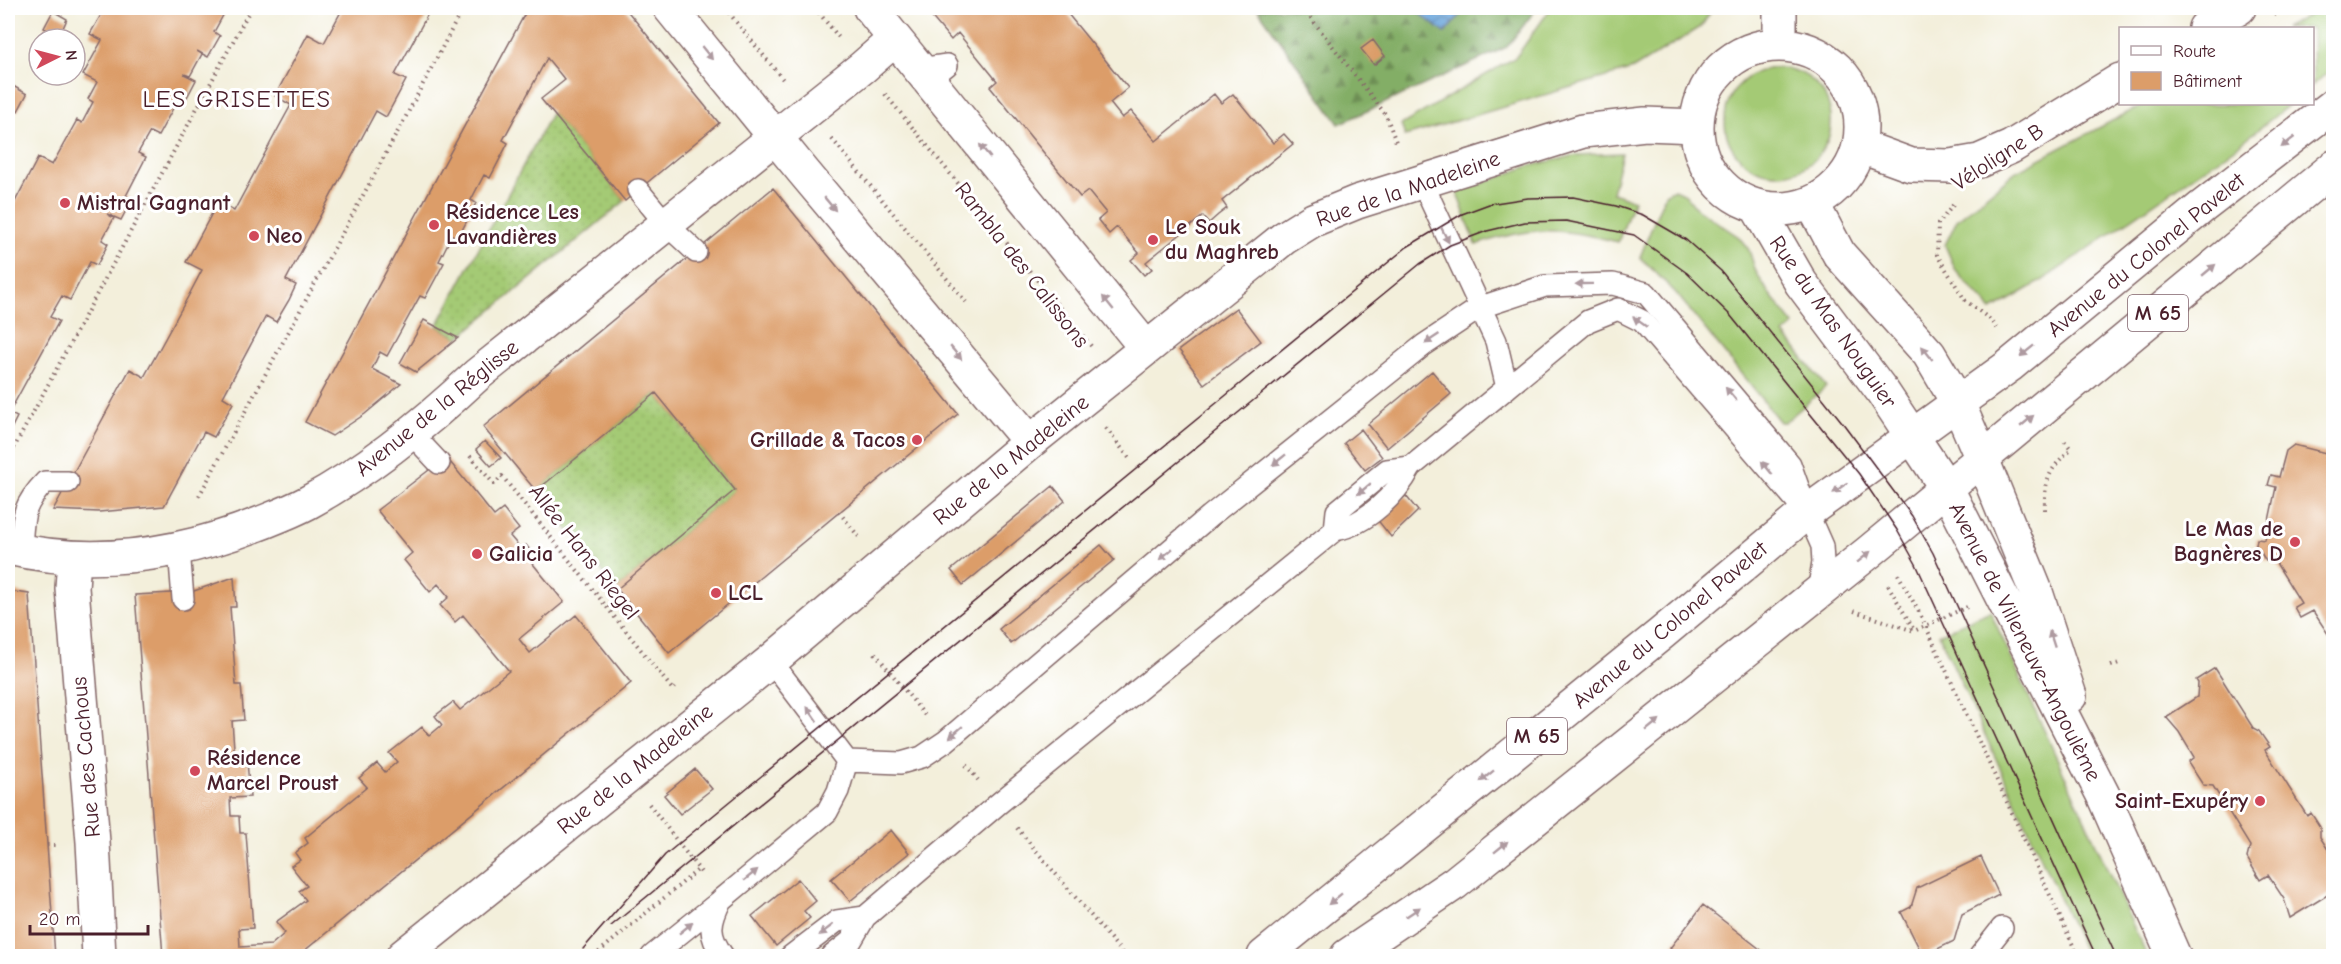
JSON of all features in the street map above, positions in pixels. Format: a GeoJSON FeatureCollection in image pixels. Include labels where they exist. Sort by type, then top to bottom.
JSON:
{"type":"FeatureCollection","features":[{"type":"Feature","properties":{"kind":"street"},"geometry":{"type":"LineString","coordinates":[[670,8],[1030,442]]}},
{"type":"Feature","properties":{"kind":"street","name":"Rambla des Calissons"},"geometry":{"type":"LineString","coordinates":[[870,8],[895,39],[930,74],[1146,348]]}},
{"type":"Feature","properties":{"kind":"street"},"geometry":{"type":"LineString","coordinates":[[1780,8],[1780,44]]}},
{"type":"Feature","properties":{"kind":"street"},"geometry":{"type":"LineString","coordinates":[[2207,27],[2240,8]]}},
{"type":"Feature","properties":{"kind":"street"},"geometry":{"type":"LineString","coordinates":[[776,136],[895,39]]}},
{"type":"Feature","properties":{"kind":"street"},"geometry":{"type":"LineString","coordinates":[[1780,44],[1805,48],[1826,60],[1844,77],[1856,98],[1861,122],[1859,146],[1853,164],[1842,180],[1829,193],[1812,203],[1776,210],[1757,207],[1737,199],[1719,185],[1707,168],[1699,147],[1696,126],[1700,100],[1713,77],[1731,59],[1755,48],[1780,44]]}},
{"type":"Feature","properties":{"kind":"street"},"geometry":{"type":"LineString","coordinates":[[1859,146],[1911,165],[1950,166],[1979,161],[2010,147],[2119,81]]}},
{"type":"Feature","properties":{"kind":"street","name":"Avenue du Colonel Pavelet"},"geometry":{"type":"LineString","coordinates":[[1264,957],[1661,634],[1807,512],[2009,366],[2202,207],[2334,105]]}},
{"type":"Feature","properties":{"kind":"street","name":"Rue de la Madeleine"},"geometry":{"type":"LineString","coordinates":[[403,957],[771,661],[1030,442],[1284,238],[1313,220],[1357,202],[1583,130],[1645,124],[1696,126]]}},
{"type":"Feature","properties":{"kind":"street","name":"Avenue de la Réglisse"},"geometry":{"type":"LineString","coordinates":[[14,550],[74,558],[144,555],[222,538],[306,504],[362,470],[423,423],[477,375],[776,136]]}},
{"type":"Feature","properties":{"kind":"street","name":"M 65"},"geometry":{"type":"LineString","coordinates":[[1347,957],[1455,883],[1818,593],[1947,489],[2334,167]]}},
{"type":"Feature","properties":{"kind":"street","name":"Rue du Mas Nouguier"},"geometry":{"type":"LineString","coordinates":[[1812,203],[1839,254],[1929,354],[1958,403]]}},
{"type":"Feature","properties":{"kind":"street","name":"Rue du Mas Nouguier"},"geometry":{"type":"LineString","coordinates":[[1757,207],[1801,283],[1882,391],[1912,436]]}},
{"type":"Feature","properties":{"kind":"street"},"geometry":{"type":"LineString","coordinates":[[1958,403],[1982,459]]}},
{"type":"Feature","properties":{"kind":"street"},"geometry":{"type":"LineString","coordinates":[[1912,436],[1947,489]]}},
{"type":"Feature","properties":{"kind":"street","name":"Avenue de Villeneuve-Angoulème"},"geometry":{"type":"LineString","coordinates":[[1982,459],[2035,589],[2103,795]]}},
{"type":"Feature","properties":{"kind":"street","name":"Avenue de Villeneuve-Angoulème"},"geometry":{"type":"LineString","coordinates":[[1947,489],[2103,795],[2174,957]]}},
{"type":"Feature","properties":{"kind":"street","name":"Rue des Cachous"},"geometry":{"type":"LineString","coordinates":[[74,558],[72,588],[93,842],[99,957]]}},
{"type":"Feature","properties":{"kind":"lane"},"geometry":{"type":"LineString","coordinates":[[1422,182],[1440,225],[1496,341],[1507,388]]}},
{"type":"Feature","properties":{"kind":"lane"},"geometry":{"type":"LineString","coordinates":[[638,190],[666,224],[696,252]]}},
{"type":"Feature","properties":{"kind":"lane"},"geometry":{"type":"LineString","coordinates":[[847,761],[901,763],[922,757],[946,741],[1210,516],[1424,345],[1481,307],[1545,286],[1613,284],[1646,293],[1790,464],[1822,546],[1823,562],[1818,593]]}},
{"type":"Feature","properties":{"kind":"lane"},"geometry":{"type":"LineString","coordinates":[[832,957],[850,941],[865,917],[998,804],[1335,530],[1350,527],[1373,511],[1402,483],[1411,467],[1588,321],[1618,309],[1642,321],[1807,512]]}},
{"type":"Feature","properties":{"kind":"lane"},"geometry":{"type":"LineString","coordinates":[[423,423],[439,462]]}},
{"type":"Feature","properties":{"kind":"lane"},"geometry":{"type":"LineString","coordinates":[[1335,530],[1337,511],[1387,470],[1411,467]]}},
{"type":"Feature","properties":{"kind":"lane"},"geometry":{"type":"LineString","coordinates":[[14,550],[32,495],[45,482],[68,482]]}},
{"type":"Feature","properties":{"kind":"lane"},"geometry":{"type":"LineString","coordinates":[[179,549],[183,599]]}},
{"type":"Feature","properties":{"kind":"lane"},"geometry":{"type":"LineString","coordinates":[[771,661],[847,761]]}},
{"type":"Feature","properties":{"kind":"lane"},"geometry":{"type":"LineString","coordinates":[[652,957],[827,812],[838,791],[847,761]]}},
{"type":"Feature","properties":{"kind":"lane"},"geometry":{"type":"LineString","coordinates":[[721,900],[713,916],[712,941],[723,957]]}},
{"type":"Feature","properties":{"kind":"lane"},"geometry":{"type":"LineString","coordinates":[[791,957],[837,921],[865,917]]}},
{"type":"Feature","properties":{"kind":"lane"},"geometry":{"type":"LineString","coordinates":[[1980,957],[2002,928]]}},
{"type":"Feature","properties":{"kind":"path"},"geometry":{"type":"LineString","coordinates":[[8,459],[251,8]]}},
{"type":"Feature","properties":{"kind":"path"},"geometry":{"type":"LineString","coordinates":[[199,496],[464,8]]}},
{"type":"Feature","properties":{"kind":"path"},"geometry":{"type":"LineString","coordinates":[[725,8],[972,310]]}},
{"type":"Feature","properties":{"kind":"path","name":"Rambla des Calissons"},"geometry":{"type":"LineString","coordinates":[[815,8],[1094,350]]}},
{"type":"Feature","properties":{"kind":"path"},"geometry":{"type":"LineString","coordinates":[[1303,8],[1386,115],[1396,141]]}},
{"type":"Feature","properties":{"kind":"path","name":"Véloligne B"},"geometry":{"type":"LineString","coordinates":[[1956,202],[1938,224],[1938,255],[1965,300],[1992,321]]}},
{"type":"Feature","properties":{"kind":"path","name":"Allée Hans Riegel"},"geometry":{"type":"LineString","coordinates":[[423,423],[494,484],[502,476],[673,690],[688,682],[710,709]]}},
{"type":"Feature","properties":{"kind":"path"},"geometry":{"type":"LineString","coordinates":[[1103,424],[1129,458]]}},
{"type":"Feature","properties":{"kind":"path"},"geometry":{"type":"LineString","coordinates":[[1894,566],[1921,616],[2078,957]]}},
{"type":"Feature","properties":{"kind":"path"},"geometry":{"type":"LineString","coordinates":[[1886,582],[1914,631]]}},
{"type":"Feature","properties":{"kind":"path"},"geometry":{"type":"LineString","coordinates":[[2111,666],[2122,662]]}},
{"type":"Feature","properties":{"kind":"path"},"geometry":{"type":"LineString","coordinates":[[645,798],[721,900]]}},
{"type":"Feature","properties":{"kind":"path"},"geometry":{"type":"LineString","coordinates":[[594,957],[699,869]]}},
{"type":"Feature","properties":{"kind":"green space"},"geometry":{"type":"Polygon","coordinates":[[[1257,8],[1537,8],[1507,47],[1339,124],[1257,8]]]}},
{"type":"Feature","properties":{"kind":"green space"},"geometry":{"type":"Polygon","coordinates":[[[1551,8],[1713,8],[1701,27],[1633,69],[1405,136],[1401,125],[1516,57],[1551,8]]]}},
{"type":"Feature","properties":{"kind":"green space"},"geometry":{"type":"Polygon","coordinates":[[[2323,8],[2333,8],[2333,68],[2314,84],[2314,27],[2286,27],[2323,8]]]}},
{"type":"Feature","properties":{"kind":"green space"},"geometry":{"type":"Polygon","coordinates":[[[1778,68],[1798,72],[1816,83],[1827,101],[1831,121],[1827,141],[1816,159],[1798,170],[1778,174],[1758,170],[1740,159],[1729,141],[1725,121],[1729,101],[1740,83],[1758,72],[1778,68]]]}},
{"type":"Feature","properties":{"kind":"green space"},"geometry":{"type":"Polygon","coordinates":[[[2142,105],[2289,105],[2240,144],[2040,282],[1992,310],[1956,271],[1945,245],[1957,220],[2015,172],[2142,105]]]}},
{"type":"Feature","properties":{"kind":"green space"},"geometry":{"type":"Polygon","coordinates":[[[552,112],[625,201],[458,338],[437,326],[552,112]]]}},
{"type":"Feature","properties":{"kind":"green space"},"geometry":{"type":"Polygon","coordinates":[[[1622,153],[1612,193],[1634,200],[1618,242],[1579,234],[1547,231],[1515,234],[1476,245],[1458,196],[1459,192],[1529,166],[1577,155],[1622,153]]]}},
{"type":"Feature","properties":{"kind":"green space"},"geometry":{"type":"Polygon","coordinates":[[[1674,189],[1684,193],[1696,208],[1739,237],[1749,250],[1756,272],[1768,292],[1794,325],[1784,334],[1826,387],[1785,422],[1780,422],[1676,293],[1640,257],[1665,194],[1674,189]]]}},
{"type":"Feature","properties":{"kind":"green space"},"geometry":{"type":"Polygon","coordinates":[[[656,393],[735,490],[617,589],[536,491],[656,393]]]}},
{"type":"Feature","properties":{"kind":"green space"},"geometry":{"type":"Polygon","coordinates":[[[1990,611],[2147,956],[2086,956],[1939,634],[1990,611]]]}},
{"type":"Feature","properties":{"kind":"water"},"geometry":{"type":"Polygon","coordinates":[[[1412,8],[1466,8],[1445,33],[1412,8]]]}},
{"type":"Feature","properties":{"kind":"building","name":"Mistral Gagnant"},"geometry":{"type":"Polygon","coordinates":[[[105,8],[227,8],[214,32],[220,36],[208,57],[197,51],[202,54],[190,76],[184,74],[196,80],[184,103],[178,99],[158,136],[150,132],[138,153],[146,157],[126,196],[132,199],[121,220],[107,214],[114,218],[102,240],[108,244],[97,265],[90,262],[70,300],[62,296],[50,317],[59,321],[9,413],[17,417],[8,435],[8,249],[10,246],[8,245],[8,215],[38,158],[52,165],[77,120],[82,123],[93,102],[88,99],[97,82],[87,77],[87,68],[102,40],[90,34],[105,8]]]}},
{"type":"Feature","properties":{"kind":"building","name":"Neo"},"geometry":{"type":"Polygon","coordinates":[[[343,8],[431,8],[395,75],[406,80],[386,117],[376,111],[286,280],[296,285],[289,300],[276,322],[266,316],[223,397],[233,403],[214,437],[204,432],[164,506],[99,512],[53,510],[130,369],[144,377],[190,293],[202,270],[186,262],[218,202],[234,211],[291,105],[275,96],[308,34],[324,43],[343,8]]]}},
{"type":"Feature","properties":{"kind":"building","name":"Résidence Les Lavandières"},"geometry":{"type":"Polygon","coordinates":[[[528,8],[625,8],[719,123],[625,201],[541,99],[565,80],[547,58],[503,140],[508,143],[490,178],[484,175],[471,200],[476,203],[458,238],[452,235],[439,261],[444,263],[425,298],[420,296],[387,356],[380,352],[372,369],[401,384],[365,414],[332,436],[305,422],[528,8]]]}},
{"type":"Feature","properties":{"kind":"building"},"geometry":{"type":"Polygon","coordinates":[[[924,8],[1063,8],[1128,88],[1110,103],[1122,118],[1131,111],[1156,141],[1214,94],[1221,103],[1233,94],[1273,143],[1284,134],[1293,144],[1222,201],[1227,208],[1209,223],[1203,216],[1146,262],[1152,269],[1144,275],[1131,260],[1139,253],[1117,227],[1109,234],[1098,220],[1106,213],[1088,191],[1080,197],[990,87],[997,81],[958,33],[951,40],[924,8]]]}},
{"type":"Feature","properties":{"kind":"building"},"geometry":{"type":"Polygon","coordinates":[[[53,11],[67,19],[63,27],[45,27],[53,11]]]}},
{"type":"Feature","properties":{"kind":"building"},"geometry":{"type":"Polygon","coordinates":[[[1373,40],[1385,56],[1374,65],[1361,49],[1373,40]]]}},
{"type":"Feature","properties":{"kind":"building"},"geometry":{"type":"Polygon","coordinates":[[[13,86],[27,94],[18,111],[8,106],[8,96],[13,86]]]}},
{"type":"Feature","properties":{"kind":"building"},"geometry":{"type":"Polygon","coordinates":[[[773,188],[958,414],[669,653],[617,589],[735,490],[656,393],[536,491],[483,427],[773,188]]]}},
{"type":"Feature","properties":{"kind":"building"},"geometry":{"type":"Polygon","coordinates":[[[1236,308],[1261,341],[1204,384],[1179,350],[1236,308]]]}},
{"type":"Feature","properties":{"kind":"building"},"geometry":{"type":"Polygon","coordinates":[[[424,320],[458,338],[416,372],[400,363],[424,320]]]}},
{"type":"Feature","properties":{"kind":"building"},"geometry":{"type":"Polygon","coordinates":[[[1432,371],[1451,394],[1387,448],[1368,424],[1432,371]]]}},
{"type":"Feature","properties":{"kind":"building"},"geometry":{"type":"Polygon","coordinates":[[[1361,429],[1382,457],[1365,470],[1344,443],[1361,429]]]}},
{"type":"Feature","properties":{"kind":"building"},"geometry":{"type":"Polygon","coordinates":[[[485,441],[501,458],[491,466],[476,449],[485,441]]]}},
{"type":"Feature","properties":{"kind":"building","name":"Le Mas de Bagnères D"},"geometry":{"type":"Polygon","coordinates":[[[2294,445],[2334,455],[2334,643],[2313,611],[2300,618],[2294,607],[2301,603],[2273,558],[2266,561],[2256,545],[2257,539],[2265,540],[2276,487],[2268,485],[2271,475],[2279,477],[2286,451],[2294,445]]]}},
{"type":"Feature","properties":{"kind":"building"},"geometry":{"type":"Polygon","coordinates":[[[446,457],[494,516],[503,509],[519,529],[510,536],[521,549],[526,545],[534,555],[529,559],[564,602],[519,639],[530,653],[576,615],[631,683],[298,956],[163,956],[135,595],[191,592],[234,577],[236,607],[230,607],[236,685],[241,685],[244,720],[232,721],[235,762],[247,761],[250,797],[230,798],[231,816],[239,816],[240,833],[246,833],[253,928],[239,929],[240,947],[271,945],[285,933],[276,922],[306,900],[299,891],[307,886],[291,866],[300,860],[295,853],[308,843],[305,838],[367,787],[359,778],[377,763],[385,772],[397,762],[389,753],[422,727],[429,736],[442,725],[435,716],[453,702],[460,710],[509,671],[463,615],[455,622],[440,605],[449,597],[438,584],[430,592],[404,560],[412,553],[377,510],[446,457]]]}},
{"type":"Feature","properties":{"kind":"building"},"geometry":{"type":"Polygon","coordinates":[[[1053,486],[1065,501],[963,585],[951,570],[1053,486]]]}},
{"type":"Feature","properties":{"kind":"building"},"geometry":{"type":"Polygon","coordinates":[[[1406,496],[1418,511],[1391,537],[1376,518],[1406,496]]]}},
{"type":"Feature","properties":{"kind":"building"},"geometry":{"type":"Polygon","coordinates":[[[1101,545],[1114,560],[1011,644],[999,629],[1101,545]]]}},
{"type":"Feature","properties":{"kind":"building"},"geometry":{"type":"Polygon","coordinates":[[[8,591],[29,594],[55,956],[8,956],[8,591]]]}},
{"type":"Feature","properties":{"kind":"building","name":"Saint-Exupéry"},"geometry":{"type":"Polygon","coordinates":[[[2215,668],[2253,728],[2259,731],[2270,747],[2265,750],[2307,816],[2311,813],[2320,827],[2320,837],[2334,859],[2334,891],[2290,918],[2284,899],[2268,875],[2260,880],[2247,858],[2250,846],[2213,786],[2203,785],[2188,762],[2194,757],[2179,732],[2166,717],[2197,697],[2198,683],[2196,680],[2215,668]]]}},
{"type":"Feature","properties":{"kind":"building"},"geometry":{"type":"Polygon","coordinates":[[[695,769],[712,789],[680,814],[664,795],[695,769]]]}},
{"type":"Feature","properties":{"kind":"building"},"geometry":{"type":"Polygon","coordinates":[[[891,830],[909,853],[850,901],[831,879],[891,830]]]}},
{"type":"Feature","properties":{"kind":"building"},"geometry":{"type":"Polygon","coordinates":[[[1981,857],[1999,895],[1962,914],[1954,941],[1923,956],[1901,912],[1911,907],[1917,888],[1981,857]]]}},
{"type":"Feature","properties":{"kind":"building"},"geometry":{"type":"Polygon","coordinates":[[[798,879],[816,901],[804,911],[810,918],[776,946],[752,916],[798,879]]]}},
{"type":"Feature","properties":{"kind":"building"},"geometry":{"type":"Polygon","coordinates":[[[1703,905],[1769,956],[1681,956],[1670,948],[1703,905]]]}},
{"type":"Feature","properties":{"kind":"tram line"},"geometry":{"type":"LineString","coordinates":[[583,949],[665,855],[1407,247],[1462,214],[1489,204],[1528,198],[1573,197],[1616,206],[1643,215],[1686,240],[1721,271],[1842,422],[1912,516],[1933,553],[2116,956]]}},
{"type":"Feature","properties":{"kind":"tram line"},"geometry":{"type":"LineString","coordinates":[[611,926],[1420,264],[1450,245],[1487,231],[1525,222],[1566,221],[1634,235],[1687,273],[1730,315],[1859,474],[1897,530],[1916,564],[2096,956]]}},
{"type":"Feature","properties":{"kind":"place","name":"Mistral Gagnant"},"geometry":{"type":"Point","coordinates":[65,203]}},
{"type":"Feature","properties":{"kind":"place","name":"Résidence Les Lavandières"},"geometry":{"type":"Point","coordinates":[434,225]}},
{"type":"Feature","properties":{"kind":"place","name":"Neo"},"geometry":{"type":"Point","coordinates":[254,236]}},
{"type":"Feature","properties":{"kind":"place","name":"Le Souk du Maghreb"},"geometry":{"type":"Point","coordinates":[1153,240]}},
{"type":"Feature","properties":{"kind":"place","name":"Grillade & Tacos"},"geometry":{"type":"Point","coordinates":[917,440]}},
{"type":"Feature","properties":{"kind":"place","name":"Le Mas de Bagnères D"},"geometry":{"type":"Point","coordinates":[2295,542]}},
{"type":"Feature","properties":{"kind":"place","name":"Galicia"},"geometry":{"type":"Point","coordinates":[477,554]}},
{"type":"Feature","properties":{"kind":"place","name":"LCL"},"geometry":{"type":"Point","coordinates":[716,593]}},
{"type":"Feature","properties":{"kind":"place","name":"Résidence Marcel Proust"},"geometry":{"type":"Point","coordinates":[195,771]}},
{"type":"Feature","properties":{"kind":"place","name":"Saint-Exupéry"},"geometry":{"type":"Point","coordinates":[2260,801]}},
{"type":"Feature","properties":{"kind":"district","name":"LES GRISETTES"},"geometry":{"type":"Point","coordinates":[237,99]}}]}
